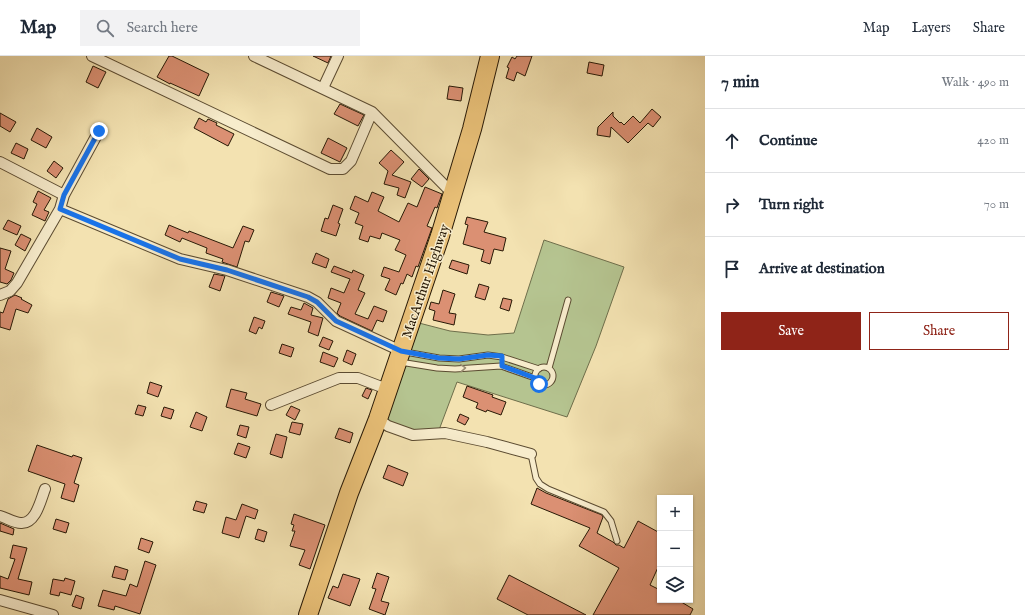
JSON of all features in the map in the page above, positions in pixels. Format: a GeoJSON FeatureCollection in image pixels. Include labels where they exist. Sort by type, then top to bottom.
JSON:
{"type":"FeatureCollection","features":[{"type":"Feature","properties":{"kind":"highway","name":"MacArthur Highway"},"geometry":{"type":"LineString","coordinates":[[308,615],[349,493],[378,420],[387,389],[440,236],[472,128],[490,56]]}},
{"type":"Feature","properties":{"kind":"street"},"geometry":{"type":"LineString","coordinates":[[92,56],[330,169],[344,169],[351,161],[372,112]]}},
{"type":"Feature","properties":{"kind":"street"},"geometry":{"type":"LineString","coordinates":[[254,56],[372,112],[453,194]]}},
{"type":"Feature","properties":{"kind":"street"},"geometry":{"type":"LineString","coordinates":[[323,88],[338,56]]}},
{"type":"Feature","properties":{"kind":"street"},"geometry":{"type":"LineString","coordinates":[[0,295],[10,291],[17,283],[60,209],[64,195],[99,131]]}},
{"type":"Feature","properties":{"kind":"street"},"geometry":{"type":"LineString","coordinates":[[0,162],[64,195]]}},
{"type":"Feature","properties":{"kind":"street"},"geometry":{"type":"LineString","coordinates":[[60,209],[180,259],[227,270],[308,297],[317,302],[336,321],[399,357]]}},
{"type":"Feature","properties":{"kind":"street"},"geometry":{"type":"LineString","coordinates":[[271,405],[339,378],[358,378],[387,389]]}},
{"type":"Feature","properties":{"kind":"street"},"geometry":{"type":"LineString","coordinates":[[378,420],[388,426],[413,435],[445,433],[487,442],[531,454]]}},
{"type":"Feature","properties":{"kind":"street"},"geometry":{"type":"LineString","coordinates":[[0,516],[19,523],[29,522],[34,517],[45,489]]}},
{"type":"Feature","properties":{"kind":"street"},"geometry":{"type":"LineString","coordinates":[[0,600],[53,615]]}},
{"type":"Feature","properties":{"kind":"lane"},"geometry":{"type":"LineString","coordinates":[[549,368],[568,300]]}},
{"type":"Feature","properties":{"kind":"lane"},"geometry":{"type":"LineString","coordinates":[[420,365],[422,355]]}},
{"type":"Feature","properties":{"kind":"lane"},"geometry":{"type":"LineString","coordinates":[[422,355],[459,359],[488,355],[502,356],[539,368],[549,368],[552,371],[553,378],[549,384],[542,385],[539,384],[535,378],[502,366],[438,368],[420,365],[399,357],[422,355]]}},
{"type":"Feature","properties":{"kind":"lane"},"geometry":{"type":"LineString","coordinates":[[502,356],[502,366]]}},
{"type":"Feature","properties":{"kind":"lane"},"geometry":{"type":"LineString","coordinates":[[438,368],[439,358]]}},
{"type":"Feature","properties":{"kind":"lane"},"geometry":{"type":"LineString","coordinates":[[535,378],[536,371],[539,368]]}},
{"type":"Feature","properties":{"kind":"lane"},"geometry":{"type":"LineString","coordinates":[[531,454],[536,478],[540,484],[548,489],[604,512],[611,521],[617,541]]}},
{"type":"Feature","properties":{"kind":"green space"},"geometry":{"type":"Polygon","coordinates":[[[544,240],[624,267],[596,346],[567,417],[457,382],[439,430],[415,433],[384,422],[419,323],[450,331],[488,335],[514,333],[544,240]]]}},
{"type":"Feature","properties":{"kind":"building"},"geometry":{"type":"Polygon","coordinates":[[[169,56],[172,56],[209,74],[199,96],[157,77],[169,56]]]}},
{"type":"Feature","properties":{"kind":"building"},"geometry":{"type":"Polygon","coordinates":[[[313,56],[331,56],[328,63],[313,56]]]}},
{"type":"Feature","properties":{"kind":"building"},"geometry":{"type":"Polygon","coordinates":[[[517,56],[532,56],[525,76],[517,72],[514,81],[506,78],[509,68],[507,67],[512,57],[515,59],[517,56]]]}},
{"type":"Feature","properties":{"kind":"building"},"geometry":{"type":"Polygon","coordinates":[[[589,62],[604,65],[602,76],[587,73],[589,62]]]}},
{"type":"Feature","properties":{"kind":"building"},"geometry":{"type":"Polygon","coordinates":[[[93,66],[106,72],[98,88],[86,82],[93,66]]]}},
{"type":"Feature","properties":{"kind":"building"},"geometry":{"type":"Polygon","coordinates":[[[449,86],[463,88],[461,101],[447,99],[449,86]]]}},
{"type":"Feature","properties":{"kind":"building"},"geometry":{"type":"Polygon","coordinates":[[[340,104],[364,115],[358,126],[334,114],[340,104]]]}},
{"type":"Feature","properties":{"kind":"building"},"geometry":{"type":"Polygon","coordinates":[[[652,109],[661,117],[653,127],[648,123],[628,143],[611,127],[610,137],[597,135],[598,127],[613,112],[613,116],[624,125],[633,116],[640,123],[652,109]]]}},
{"type":"Feature","properties":{"kind":"building"},"geometry":{"type":"Polygon","coordinates":[[[0,113],[16,122],[10,132],[0,126],[0,113]]]}},
{"type":"Feature","properties":{"kind":"building"},"geometry":{"type":"Polygon","coordinates":[[[199,118],[206,122],[208,119],[217,123],[216,125],[234,134],[228,146],[194,128],[199,118]]]}},
{"type":"Feature","properties":{"kind":"building"},"geometry":{"type":"Polygon","coordinates":[[[37,128],[52,137],[46,148],[31,140],[37,128]]]}},
{"type":"Feature","properties":{"kind":"building"},"geometry":{"type":"Polygon","coordinates":[[[328,138],[347,148],[340,162],[321,153],[328,138]]]}},
{"type":"Feature","properties":{"kind":"building"},"geometry":{"type":"Polygon","coordinates":[[[16,143],[28,149],[24,159],[11,153],[16,143]]]}},
{"type":"Feature","properties":{"kind":"building"},"geometry":{"type":"Polygon","coordinates":[[[391,150],[404,162],[392,175],[411,182],[405,198],[397,195],[399,188],[384,184],[388,171],[379,163],[391,150]]]}},
{"type":"Feature","properties":{"kind":"building"},"geometry":{"type":"Polygon","coordinates":[[[54,161],[63,168],[56,178],[47,171],[54,161]]]}},
{"type":"Feature","properties":{"kind":"building"},"geometry":{"type":"Polygon","coordinates":[[[419,169],[429,179],[422,187],[411,179],[419,169]]]}},
{"type":"Feature","properties":{"kind":"building"},"geometry":{"type":"Polygon","coordinates":[[[425,187],[442,194],[437,208],[435,207],[427,226],[432,228],[418,267],[416,266],[412,277],[407,274],[396,295],[385,290],[390,279],[381,276],[384,267],[399,272],[406,255],[395,250],[400,240],[382,233],[380,239],[370,236],[368,242],[359,239],[363,226],[355,223],[359,213],[350,209],[355,196],[368,202],[372,192],[384,197],[378,211],[399,222],[408,203],[417,207],[425,187]]]}},
{"type":"Feature","properties":{"kind":"building"},"geometry":{"type":"Polygon","coordinates":[[[38,191],[51,198],[44,210],[49,212],[45,221],[32,215],[37,204],[33,202],[38,191]]]}},
{"type":"Feature","properties":{"kind":"building"},"geometry":{"type":"Polygon","coordinates":[[[333,205],[343,209],[338,223],[340,224],[336,236],[321,231],[325,218],[328,219],[333,205]]]}},
{"type":"Feature","properties":{"kind":"building"},"geometry":{"type":"Polygon","coordinates":[[[467,217],[488,222],[484,232],[506,238],[503,251],[494,249],[490,264],[481,261],[484,250],[463,244],[468,225],[465,224],[467,217]]]}},
{"type":"Feature","properties":{"kind":"building"},"geometry":{"type":"Polygon","coordinates":[[[8,220],[21,226],[17,235],[3,229],[8,220]]]}},
{"type":"Feature","properties":{"kind":"building"},"geometry":{"type":"Polygon","coordinates":[[[169,225],[233,248],[243,226],[254,230],[249,242],[245,241],[237,267],[222,262],[223,259],[206,253],[207,248],[182,238],[180,242],[165,235],[169,225]]]}},
{"type":"Feature","properties":{"kind":"building"},"geometry":{"type":"Polygon","coordinates":[[[21,234],[31,239],[25,251],[15,245],[21,234]]]}},
{"type":"Feature","properties":{"kind":"building"},"geometry":{"type":"Polygon","coordinates":[[[0,248],[11,251],[5,269],[14,273],[11,280],[7,284],[0,282],[0,248]]]}},
{"type":"Feature","properties":{"kind":"building"},"geometry":{"type":"Polygon","coordinates":[[[316,253],[329,259],[326,268],[312,263],[316,253]]]}},
{"type":"Feature","properties":{"kind":"building"},"geometry":{"type":"Polygon","coordinates":[[[452,260],[469,265],[467,274],[449,268],[452,260]]]}},
{"type":"Feature","properties":{"kind":"building"},"geometry":{"type":"Polygon","coordinates":[[[334,266],[352,273],[353,270],[364,275],[358,290],[365,293],[355,314],[368,319],[374,306],[387,311],[383,322],[377,320],[372,331],[340,316],[337,313],[341,303],[328,298],[331,288],[344,293],[350,279],[331,272],[334,266]]]}},
{"type":"Feature","properties":{"kind":"building"},"geometry":{"type":"Polygon","coordinates":[[[214,274],[225,276],[220,291],[209,287],[214,274]]]}},
{"type":"Feature","properties":{"kind":"building"},"geometry":{"type":"Polygon","coordinates":[[[479,284],[489,287],[485,300],[475,297],[479,284]]]}},
{"type":"Feature","properties":{"kind":"building"},"geometry":{"type":"Polygon","coordinates":[[[443,290],[455,294],[449,313],[456,314],[454,325],[433,320],[435,311],[429,309],[431,302],[439,304],[443,290]]]}},
{"type":"Feature","properties":{"kind":"building"},"geometry":{"type":"Polygon","coordinates":[[[271,292],[284,296],[279,307],[267,302],[271,292]]]}},
{"type":"Feature","properties":{"kind":"building"},"geometry":{"type":"Polygon","coordinates":[[[15,295],[32,305],[28,313],[16,309],[10,330],[0,327],[0,312],[3,313],[8,299],[15,295]]]}},
{"type":"Feature","properties":{"kind":"building"},"geometry":{"type":"Polygon","coordinates":[[[503,298],[512,300],[509,311],[500,308],[503,298]]]}},
{"type":"Feature","properties":{"kind":"building"},"geometry":{"type":"Polygon","coordinates":[[[304,303],[313,308],[311,315],[323,318],[318,336],[308,332],[311,322],[288,314],[291,307],[301,310],[304,303]]]}},
{"type":"Feature","properties":{"kind":"building"},"geometry":{"type":"Polygon","coordinates":[[[254,317],[265,321],[262,329],[259,327],[256,334],[249,331],[254,317]]]}},
{"type":"Feature","properties":{"kind":"building"},"geometry":{"type":"Polygon","coordinates":[[[323,337],[333,341],[329,350],[319,346],[323,337]]]}},
{"type":"Feature","properties":{"kind":"building"},"geometry":{"type":"Polygon","coordinates":[[[282,344],[294,348],[291,357],[279,353],[282,344]]]}},
{"type":"Feature","properties":{"kind":"building"},"geometry":{"type":"Polygon","coordinates":[[[347,350],[356,354],[352,365],[343,361],[347,350]]]}},
{"type":"Feature","properties":{"kind":"building"},"geometry":{"type":"Polygon","coordinates":[[[323,352],[338,358],[334,367],[320,362],[323,352]]]}},
{"type":"Feature","properties":{"kind":"building"},"geometry":{"type":"Polygon","coordinates":[[[150,382],[162,386],[158,397],[147,393],[150,382]]]}},
{"type":"Feature","properties":{"kind":"building"},"geometry":{"type":"Polygon","coordinates":[[[467,386],[493,395],[492,397],[506,402],[501,415],[476,408],[478,403],[463,397],[467,386]]]}},
{"type":"Feature","properties":{"kind":"building"},"geometry":{"type":"Polygon","coordinates":[[[366,388],[372,390],[368,399],[362,396],[366,388]]]}},
{"type":"Feature","properties":{"kind":"building"},"geometry":{"type":"Polygon","coordinates":[[[231,389],[247,393],[245,399],[261,404],[257,416],[226,407],[231,389]]]}},
{"type":"Feature","properties":{"kind":"building"},"geometry":{"type":"Polygon","coordinates":[[[138,405],[146,407],[143,416],[135,414],[138,405]]]}},
{"type":"Feature","properties":{"kind":"building"},"geometry":{"type":"Polygon","coordinates":[[[291,406],[300,410],[295,420],[286,415],[291,406]]]}},
{"type":"Feature","properties":{"kind":"building"},"geometry":{"type":"Polygon","coordinates":[[[164,407],[174,410],[171,419],[161,416],[164,407]]]}},
{"type":"Feature","properties":{"kind":"building"},"geometry":{"type":"Polygon","coordinates":[[[196,412],[207,417],[202,431],[190,427],[196,412]]]}},
{"type":"Feature","properties":{"kind":"building"},"geometry":{"type":"Polygon","coordinates":[[[460,414],[469,418],[465,425],[457,421],[460,414]]]}},
{"type":"Feature","properties":{"kind":"building"},"geometry":{"type":"Polygon","coordinates":[[[292,422],[303,424],[300,435],[289,432],[292,422]]]}},
{"type":"Feature","properties":{"kind":"building"},"geometry":{"type":"Polygon","coordinates":[[[240,425],[249,427],[246,438],[237,435],[240,425]]]}},
{"type":"Feature","properties":{"kind":"building"},"geometry":{"type":"Polygon","coordinates":[[[339,428],[353,433],[350,443],[335,438],[339,428]]]}},
{"type":"Feature","properties":{"kind":"building"},"geometry":{"type":"Polygon","coordinates":[[[276,434],[287,437],[282,458],[270,454],[276,434]]]}},
{"type":"Feature","properties":{"kind":"building"},"geometry":{"type":"Polygon","coordinates":[[[238,443],[250,447],[246,458],[234,454],[238,443]]]}},
{"type":"Feature","properties":{"kind":"building"},"geometry":{"type":"Polygon","coordinates":[[[37,445],[72,457],[73,455],[82,458],[74,483],[79,485],[74,502],[61,498],[65,484],[28,471],[37,445]]]}},
{"type":"Feature","properties":{"kind":"building"},"geometry":{"type":"Polygon","coordinates":[[[388,465],[408,473],[403,486],[383,478],[388,465]]]}},
{"type":"Feature","properties":{"kind":"building"},"geometry":{"type":"Polygon","coordinates":[[[537,488],[602,515],[603,517],[597,533],[616,545],[624,548],[638,521],[657,531],[657,570],[650,585],[657,588],[657,603],[683,603],[693,609],[690,615],[593,615],[619,568],[579,546],[590,528],[531,504],[537,488]]]}},
{"type":"Feature","properties":{"kind":"building"},"geometry":{"type":"Polygon","coordinates":[[[196,501],[207,504],[204,513],[193,510],[196,501]]]}},
{"type":"Feature","properties":{"kind":"building"},"geometry":{"type":"Polygon","coordinates":[[[242,504],[258,510],[255,519],[246,516],[239,538],[222,533],[226,517],[236,520],[242,504]]]}},
{"type":"Feature","properties":{"kind":"building"},"geometry":{"type":"Polygon","coordinates":[[[294,514],[325,525],[310,569],[299,565],[305,550],[290,546],[295,531],[292,531],[294,525],[291,524],[294,514]]]}},
{"type":"Feature","properties":{"kind":"building"},"geometry":{"type":"Polygon","coordinates":[[[56,519],[69,523],[66,533],[53,529],[56,519]]]}},
{"type":"Feature","properties":{"kind":"building"},"geometry":{"type":"Polygon","coordinates":[[[0,523],[14,529],[13,535],[0,531],[0,523]]]}},
{"type":"Feature","properties":{"kind":"building"},"geometry":{"type":"Polygon","coordinates":[[[258,529],[267,532],[264,542],[255,539],[258,529]]]}},
{"type":"Feature","properties":{"kind":"building"},"geometry":{"type":"Polygon","coordinates":[[[141,538],[153,542],[149,553],[138,549],[141,538]]]}},
{"type":"Feature","properties":{"kind":"building"},"geometry":{"type":"Polygon","coordinates":[[[13,545],[27,548],[18,579],[32,582],[29,595],[0,588],[0,576],[8,579],[15,559],[10,558],[13,545]]]}},
{"type":"Feature","properties":{"kind":"building"},"geometry":{"type":"Polygon","coordinates":[[[145,561],[156,565],[140,614],[115,606],[114,610],[98,606],[103,590],[126,596],[130,584],[137,587],[145,561]]]}},
{"type":"Feature","properties":{"kind":"building"},"geometry":{"type":"Polygon","coordinates":[[[115,566],[128,570],[125,580],[112,577],[115,566]]]}},
{"type":"Feature","properties":{"kind":"building"},"geometry":{"type":"Polygon","coordinates":[[[377,573],[389,577],[381,601],[389,603],[385,615],[369,609],[376,589],[372,588],[377,573]]]}},
{"type":"Feature","properties":{"kind":"building"},"geometry":{"type":"Polygon","coordinates":[[[343,574],[360,579],[350,606],[328,598],[333,586],[338,588],[343,574]]]}},
{"type":"Feature","properties":{"kind":"building"},"geometry":{"type":"Polygon","coordinates":[[[509,575],[586,615],[528,615],[497,599],[509,575]]]}},
{"type":"Feature","properties":{"kind":"building"},"geometry":{"type":"Polygon","coordinates":[[[65,578],[75,581],[71,595],[60,592],[59,596],[50,594],[53,579],[64,581],[65,578]]]}},
{"type":"Feature","properties":{"kind":"building"},"geometry":{"type":"Polygon","coordinates":[[[76,595],[84,598],[81,609],[72,606],[76,595]]]}},
{"type":"Feature","properties":{"kind":"route"},"geometry":{"type":"LineString","coordinates":[[99,131],[64,195],[60,209],[180,259],[227,270],[308,297],[323,307],[336,321],[401,351],[439,358],[459,359],[488,355],[502,356],[502,366],[535,378],[539,384]]}}]}
